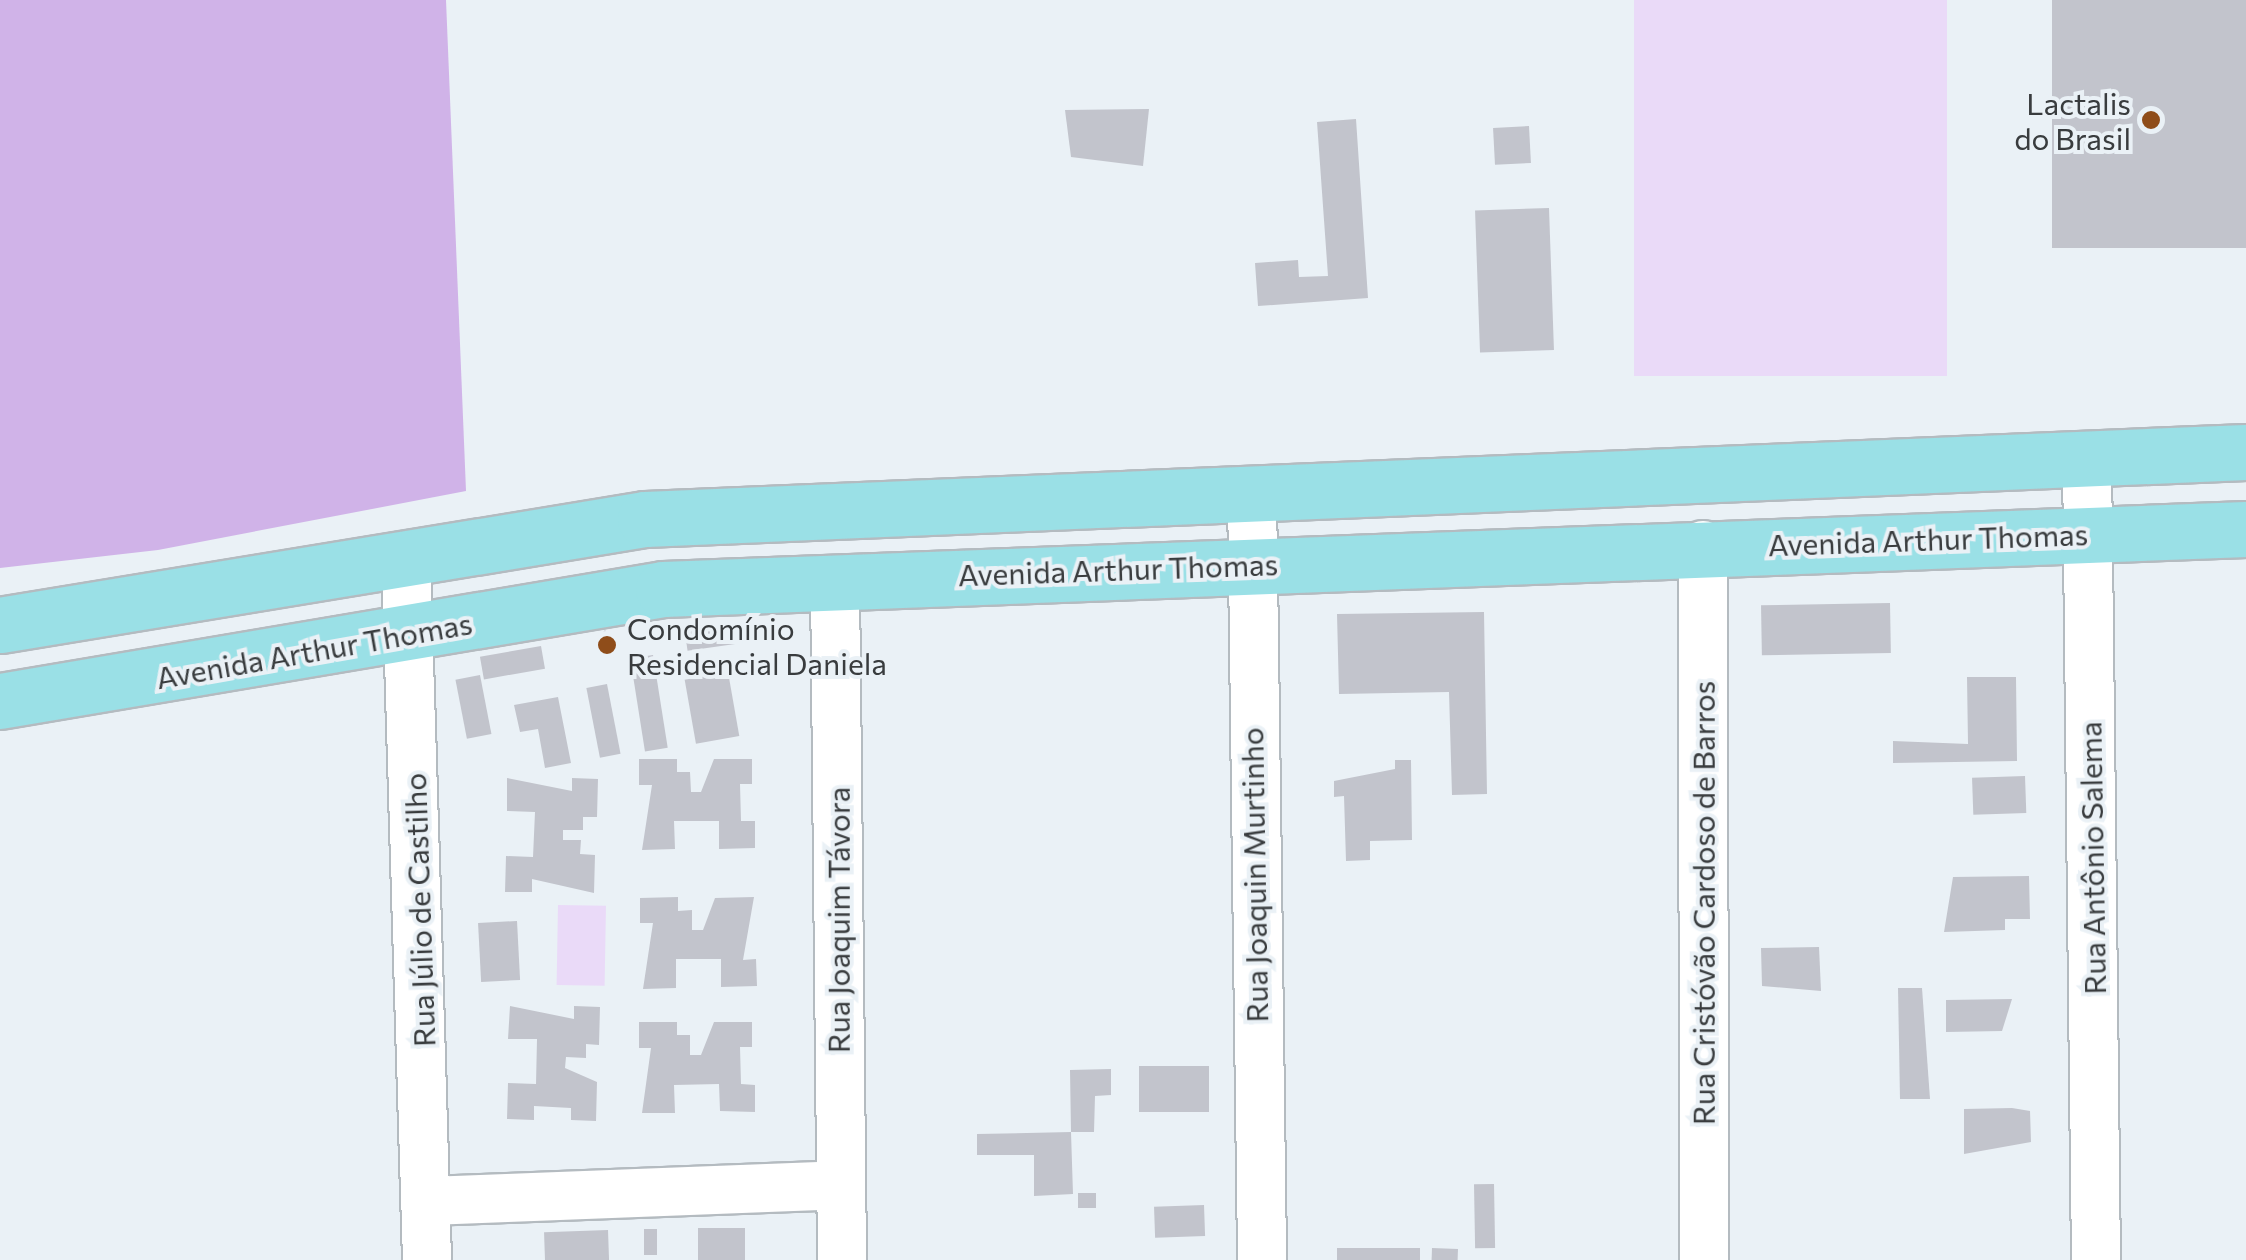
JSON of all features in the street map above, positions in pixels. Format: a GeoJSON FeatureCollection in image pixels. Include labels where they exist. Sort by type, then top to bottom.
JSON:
{"type":"FeatureCollection","features":[{"type":"Feature","properties":{"kind":"main road"},"geometry":{"type":"LineString","coordinates":[[0,626],[645,519],[2246,452]]}},
{"type":"Feature","properties":{"kind":"main road","name":"Avenida Arthur Thomas"},"geometry":{"type":"LineString","coordinates":[[0,700],[663,589],[1702,545],[2246,530]]}},
{"type":"Feature","properties":{"kind":"street","name":"Rua Antônio Salema"},"geometry":{"type":"LineString","coordinates":[[2087,457],[2096,1260]]}},
{"type":"Feature","properties":{"kind":"street","name":"Rua Joaquin Murtinho"},"geometry":{"type":"LineString","coordinates":[[1252,491],[1247,565],[1262,1260]]}},
{"type":"Feature","properties":{"kind":"street","name":"Rua Cristóvão Cardoso de Barros"},"geometry":{"type":"LineString","coordinates":[[1702,545],[1704,1260]]}},
{"type":"Feature","properties":{"kind":"street","name":"Rua Júlio de Castilho"},"geometry":{"type":"LineString","coordinates":[[406,560],[412,633],[426,1260]]}},
{"type":"Feature","properties":{"kind":"street","name":"Rua Joaquim Távora"},"geometry":{"type":"LineString","coordinates":[[835,580],[842,1260]]}},
{"type":"Feature","properties":{"kind":"street"},"geometry":{"type":"LineString","coordinates":[[427,1201],[840,1186]]}},
{"type":"Feature","properties":{"kind":"shaded area"},"geometry":{"type":"Polygon","coordinates":[[[0,0],[446,0],[466,491],[158,550],[0,568],[0,0]]]}},
{"type":"Feature","properties":{"kind":"shaded area"},"geometry":{"type":"Polygon","coordinates":[[[1634,0],[1947,0],[1947,376],[1634,376],[1634,0]]]}},
{"type":"Feature","properties":{"kind":"shaded area"},"geometry":{"type":"Polygon","coordinates":[[[558,905],[606,906],[605,986],[557,985],[558,905]]]}},
{"type":"Feature","properties":{"kind":"building","name":"Lactalis do Brasil"},"geometry":{"type":"Polygon","coordinates":[[[2052,0],[2246,0],[2246,248],[2052,248],[2052,0]]]}},
{"type":"Feature","properties":{"kind":"building"},"geometry":{"type":"Polygon","coordinates":[[[1149,109],[1143,166],[1071,157],[1065,110],[1149,109]]]}},
{"type":"Feature","properties":{"kind":"building"},"geometry":{"type":"Polygon","coordinates":[[[1356,119],[1368,298],[1258,306],[1255,263],[1298,260],[1299,277],[1328,276],[1317,122],[1356,119]]]}},
{"type":"Feature","properties":{"kind":"building"},"geometry":{"type":"Polygon","coordinates":[[[1529,126],[1531,163],[1495,165],[1493,128],[1529,126]]]}},
{"type":"Feature","properties":{"kind":"building"},"geometry":{"type":"Polygon","coordinates":[[[1549,208],[1554,350],[1480,352],[1475,211],[1549,208]]]}},
{"type":"Feature","properties":{"kind":"building"},"geometry":{"type":"Polygon","coordinates":[[[1890,603],[1891,653],[1762,655],[1761,605],[1890,603]]]}},
{"type":"Feature","properties":{"kind":"building"},"geometry":{"type":"Polygon","coordinates":[[[1484,612],[1487,794],[1452,795],[1449,692],[1339,694],[1337,614],[1484,612]]]}},
{"type":"Feature","properties":{"kind":"building"},"geometry":{"type":"Polygon","coordinates":[[[748,621],[751,642],[688,651],[685,630],[748,621]]]}},
{"type":"Feature","properties":{"kind":"building","name":"Condomínio Residencial Daniela"},"geometry":{"type":"Polygon","coordinates":[[[605,630],[618,647],[609,656],[594,643],[605,630]]]}},
{"type":"Feature","properties":{"kind":"building"},"geometry":{"type":"Polygon","coordinates":[[[541,646],[545,669],[484,679],[480,657],[541,646]]]}},
{"type":"Feature","properties":{"kind":"building"},"geometry":{"type":"Polygon","coordinates":[[[653,655],[668,748],[645,751],[630,659],[653,655]]]}},
{"type":"Feature","properties":{"kind":"building"},"geometry":{"type":"Polygon","coordinates":[[[728,672],[739,736],[696,744],[685,680],[728,672]]]}},
{"type":"Feature","properties":{"kind":"building"},"geometry":{"type":"Polygon","coordinates":[[[480,675],[491,734],[467,739],[455,680],[480,675]]]}},
{"type":"Feature","properties":{"kind":"building"},"geometry":{"type":"Polygon","coordinates":[[[1967,677],[2016,677],[2017,761],[1893,763],[1893,741],[1968,744],[1967,677]]]}},
{"type":"Feature","properties":{"kind":"building"},"geometry":{"type":"Polygon","coordinates":[[[607,684],[621,754],[600,758],[586,688],[607,684]]]}},
{"type":"Feature","properties":{"kind":"building"},"geometry":{"type":"Polygon","coordinates":[[[558,697],[571,763],[545,768],[538,729],[520,732],[514,705],[558,697]]]}},
{"type":"Feature","properties":{"kind":"building"},"geometry":{"type":"Polygon","coordinates":[[[639,759],[677,759],[677,772],[690,772],[691,792],[701,792],[714,759],[752,759],[752,784],[740,784],[741,821],[755,821],[755,848],[719,849],[719,821],[674,821],[675,849],[642,850],[652,785],[639,785],[639,759]]]}},
{"type":"Feature","properties":{"kind":"building"},"geometry":{"type":"Polygon","coordinates":[[[1395,760],[1411,760],[1412,840],[1370,841],[1370,860],[1346,861],[1344,796],[1334,797],[1334,781],[1395,769],[1395,760]]]}},
{"type":"Feature","properties":{"kind":"building"},"geometry":{"type":"Polygon","coordinates":[[[2025,776],[2026,813],[1973,815],[1972,778],[2025,776]]]}},
{"type":"Feature","properties":{"kind":"building"},"geometry":{"type":"Polygon","coordinates":[[[507,778],[572,791],[572,778],[598,779],[597,817],[583,817],[583,830],[563,830],[563,840],[581,840],[580,854],[595,855],[594,893],[532,879],[532,892],[505,892],[506,856],[533,857],[535,812],[507,811],[507,778]]]}},
{"type":"Feature","properties":{"kind":"building"},"geometry":{"type":"Polygon","coordinates":[[[2029,876],[2030,919],[2005,919],[2005,930],[1944,932],[1953,877],[2029,876]]]}},
{"type":"Feature","properties":{"kind":"building"},"geometry":{"type":"Polygon","coordinates":[[[678,897],[678,911],[692,910],[692,930],[703,930],[715,898],[754,897],[743,960],[756,959],[757,986],[721,987],[721,959],[676,959],[676,988],[643,989],[653,923],[640,923],[640,898],[678,897]]]}},
{"type":"Feature","properties":{"kind":"building"},"geometry":{"type":"Polygon","coordinates":[[[517,921],[520,980],[481,982],[478,923],[517,921]]]}},
{"type":"Feature","properties":{"kind":"building"},"geometry":{"type":"Polygon","coordinates":[[[1819,947],[1821,991],[1762,986],[1761,948],[1819,947]]]}},
{"type":"Feature","properties":{"kind":"building"},"geometry":{"type":"Polygon","coordinates":[[[1898,988],[1922,988],[1930,1099],[1900,1099],[1898,988]]]}},
{"type":"Feature","properties":{"kind":"building"},"geometry":{"type":"Polygon","coordinates":[[[2012,999],[2002,1031],[1946,1032],[1946,1000],[2012,999]]]}},
{"type":"Feature","properties":{"kind":"building"},"geometry":{"type":"Polygon","coordinates":[[[510,1006],[574,1019],[574,1006],[600,1007],[599,1045],[586,1044],[586,1058],[566,1057],[565,1068],[597,1082],[596,1121],[571,1120],[571,1108],[534,1106],[534,1120],[507,1119],[508,1083],[536,1084],[537,1039],[508,1039],[510,1006]]]}},
{"type":"Feature","properties":{"kind":"building"},"geometry":{"type":"Polygon","coordinates":[[[639,1022],[677,1022],[677,1035],[690,1035],[690,1055],[701,1055],[714,1022],[752,1022],[752,1047],[740,1047],[741,1084],[755,1085],[755,1112],[720,1111],[719,1084],[674,1085],[675,1113],[642,1113],[651,1048],[639,1048],[639,1022]]]}},
{"type":"Feature","properties":{"kind":"building"},"geometry":{"type":"Polygon","coordinates":[[[1139,1066],[1209,1066],[1209,1112],[1139,1112],[1139,1066]]]}},
{"type":"Feature","properties":{"kind":"building"},"geometry":{"type":"Polygon","coordinates":[[[1111,1069],[1111,1095],[1095,1096],[1094,1132],[1071,1132],[1070,1070],[1111,1069]]]}},
{"type":"Feature","properties":{"kind":"building"},"geometry":{"type":"Polygon","coordinates":[[[1964,1109],[2030,1111],[2031,1142],[1964,1154],[1964,1109]]]}},
{"type":"Feature","properties":{"kind":"building"},"geometry":{"type":"Polygon","coordinates":[[[1071,1132],[1073,1194],[1034,1196],[1034,1155],[977,1155],[977,1134],[1071,1132]]]}},
{"type":"Feature","properties":{"kind":"building"},"geometry":{"type":"Polygon","coordinates":[[[1474,1184],[1494,1184],[1495,1248],[1475,1248],[1474,1184]]]}},
{"type":"Feature","properties":{"kind":"building"},"geometry":{"type":"Polygon","coordinates":[[[1078,1193],[1096,1193],[1096,1208],[1078,1208],[1078,1193]]]}},
{"type":"Feature","properties":{"kind":"building"},"geometry":{"type":"Polygon","coordinates":[[[1204,1205],[1205,1236],[1155,1238],[1154,1207],[1204,1205]]]}},
{"type":"Feature","properties":{"kind":"building"},"geometry":{"type":"Polygon","coordinates":[[[698,1228],[745,1228],[745,1260],[698,1260],[698,1228]]]}},
{"type":"Feature","properties":{"kind":"building"},"geometry":{"type":"Polygon","coordinates":[[[644,1229],[657,1229],[657,1255],[644,1255],[644,1229]]]}},
{"type":"Feature","properties":{"kind":"building"},"geometry":{"type":"Polygon","coordinates":[[[608,1230],[609,1260],[545,1260],[544,1232],[608,1230]]]}},
{"type":"Feature","properties":{"kind":"building"},"geometry":{"type":"Polygon","coordinates":[[[1337,1248],[1420,1248],[1420,1260],[1337,1260],[1337,1248]]]}},
{"type":"Feature","properties":{"kind":"building"},"geometry":{"type":"Polygon","coordinates":[[[1432,1248],[1458,1249],[1458,1260],[1432,1260],[1432,1248]]]}},
{"type":"Feature","properties":{"kind":"place","name":"Lactalis do Brasil"},"geometry":{"type":"Point","coordinates":[2151,120]}},
{"type":"Feature","properties":{"kind":"place","name":"Condomínio Residencial Daniela"},"geometry":{"type":"Point","coordinates":[607,645]}}]}
